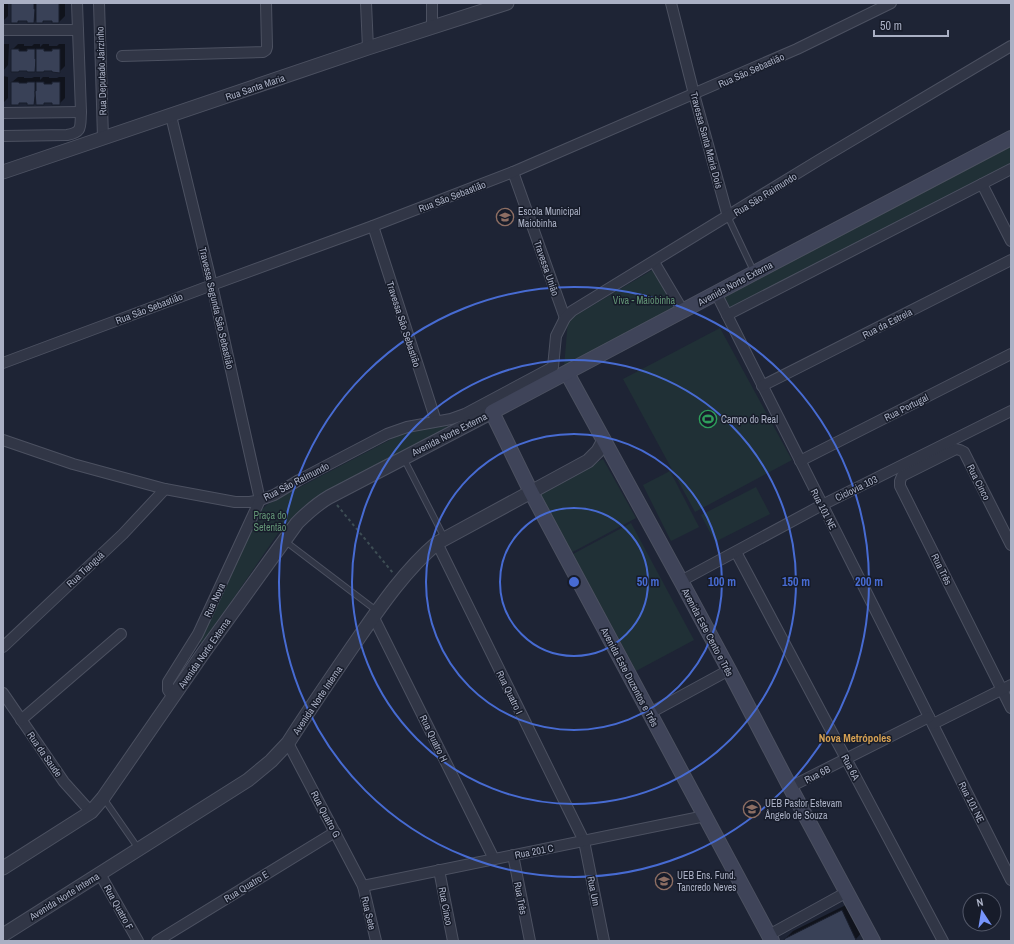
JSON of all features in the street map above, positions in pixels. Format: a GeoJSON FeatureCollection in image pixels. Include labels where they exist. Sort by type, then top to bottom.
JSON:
{"type":"FeatureCollection","features":[{"type":"Feature","properties":{"kind":"main road","name":"Avenida Norte Externa"},"geometry":{"type":"LineString","coordinates":[[492,412],[559,372],[683,311],[1011,138]]}},
{"type":"Feature","properties":{"kind":"main road","name":"Avenida Este Cento e Três"},"geometry":{"type":"LineString","coordinates":[[559,372],[604,440],[729,670],[872,941]]}},
{"type":"Feature","properties":{"kind":"main road","name":"Avenida Este Duzentos e Três"},"geometry":{"type":"LineString","coordinates":[[492,412],[531,492],[770,938]]}},
{"type":"Feature","properties":{"kind":"street"},"geometry":{"type":"LineString","coordinates":[[3,136],[67,135],[74,134],[79,131],[80,112],[77,3]]}},
{"type":"Feature","properties":{"kind":"street","name":"Rua Deputado Jairzinho"},"geometry":{"type":"LineString","coordinates":[[99,3],[103,138]]}},
{"type":"Feature","properties":{"kind":"street"},"geometry":{"type":"LineString","coordinates":[[122,56],[263,52],[267,47],[266,3]]}},
{"type":"Feature","properties":{"kind":"street"},"geometry":{"type":"LineString","coordinates":[[366,3],[368,48]]}},
{"type":"Feature","properties":{"kind":"street"},"geometry":{"type":"LineString","coordinates":[[432,3],[432,27]]}},
{"type":"Feature","properties":{"kind":"street","name":"Rua Santa Maria"},"geometry":{"type":"LineString","coordinates":[[3,172],[368,48],[507,3]]}},
{"type":"Feature","properties":{"kind":"street","name":"Travessa Santa Maria Dois"},"geometry":{"type":"LineString","coordinates":[[671,3],[728,217]]}},
{"type":"Feature","properties":{"kind":"street","name":"Rua São Sebastião"},"geometry":{"type":"LineString","coordinates":[[3,363],[212,284],[373,226],[513,172],[797,49],[891,3]]}},
{"type":"Feature","properties":{"kind":"street"},"geometry":{"type":"LineString","coordinates":[[3,30],[78,30]]}},
{"type":"Feature","properties":{"kind":"street","name":"Rua São Raimundo"},"geometry":{"type":"LineString","coordinates":[[3,440],[73,464],[165,490],[235,502],[250,502],[274,495],[299,480],[387,434],[407,427],[457,417],[559,372],[556,336],[565,318],[572,311],[819,160],[1011,46]]}},
{"type":"Feature","properties":{"kind":"street"},"geometry":{"type":"LineString","coordinates":[[3,113],[80,112]]}},
{"type":"Feature","properties":{"kind":"street","name":"Travessa Segunda São Sebastião"},"geometry":{"type":"LineString","coordinates":[[171,116],[212,284],[260,500]]}},
{"type":"Feature","properties":{"kind":"street"},"geometry":{"type":"LineString","coordinates":[[727,315],[1011,169]]}},
{"type":"Feature","properties":{"kind":"street","name":"Travessa União"},"geometry":{"type":"LineString","coordinates":[[513,172],[565,318]]}},
{"type":"Feature","properties":{"kind":"street"},"geometry":{"type":"LineString","coordinates":[[982,184],[1011,241]]}},
{"type":"Feature","properties":{"kind":"street","name":"Travessa São Sebastião"},"geometry":{"type":"LineString","coordinates":[[373,226],[436,421]]}},
{"type":"Feature","properties":{"kind":"street","name":"Rua da Estrela"},"geometry":{"type":"LineString","coordinates":[[762,386],[1011,260]]}},
{"type":"Feature","properties":{"kind":"street"},"geometry":{"type":"LineString","coordinates":[[654,262],[683,311]]}},
{"type":"Feature","properties":{"kind":"street","name":"Rua 101 NE"},"geometry":{"type":"LineString","coordinates":[[716,293],[1011,880]]}},
{"type":"Feature","properties":{"kind":"street","name":"Rua Portugal"},"geometry":{"type":"LineString","coordinates":[[800,461],[1011,354]]}},
{"type":"Feature","properties":{"kind":"street","name":"Ciclovia 103"},"geometry":{"type":"LineString","coordinates":[[681,581],[822,505],[927,458],[1011,411]]}},
{"type":"Feature","properties":{"kind":"street","name":"Avenida Norte Externa"},"geometry":{"type":"LineString","coordinates":[[3,868],[91,812],[103,798],[204,652],[297,523],[305,515],[322,500],[492,412]]}},
{"type":"Feature","properties":{"kind":"street","name":"Avenida Norte Interna"},"geometry":{"type":"LineString","coordinates":[[3,935],[248,780],[271,761],[288,742],[375,614],[418,559],[441,540],[588,461],[598,451],[604,440]]}},
{"type":"Feature","properties":{"kind":"street","name":"Rua Cinco"},"geometry":{"type":"LineString","coordinates":[[927,458],[956,449],[964,452],[1011,545]]}},
{"type":"Feature","properties":{"kind":"street","name":"Rua Três"},"geometry":{"type":"LineString","coordinates":[[927,458],[902,476],[900,486],[1006,688],[1011,708]]}},
{"type":"Feature","properties":{"kind":"street","name":"Rua Tianguá"},"geometry":{"type":"LineString","coordinates":[[3,647],[123,534],[165,490]]}},
{"type":"Feature","properties":{"kind":"street","name":"Rua Nova"},"geometry":{"type":"LineString","coordinates":[[173,697],[168,690],[168,682],[198,634],[260,500]]}},
{"type":"Feature","properties":{"kind":"street","name":"Rua Quatro I"},"geometry":{"type":"LineString","coordinates":[[441,540],[584,841]]}},
{"type":"Feature","properties":{"kind":"street","name":"Rua 6A"},"geometry":{"type":"LineString","coordinates":[[736,552],[943,941]]}},
{"type":"Feature","properties":{"kind":"street","name":"Rua Quatro H"},"geometry":{"type":"LineString","coordinates":[[375,614],[494,859]]}},
{"type":"Feature","properties":{"kind":"street"},"geometry":{"type":"LineString","coordinates":[[21,720],[121,634]]}},
{"type":"Feature","properties":{"kind":"street"},"geometry":{"type":"LineString","coordinates":[[650,714],[729,670]]}},
{"type":"Feature","properties":{"kind":"street"},"geometry":{"type":"LineString","coordinates":[[931,720],[967,707],[1006,688]]}},
{"type":"Feature","properties":{"kind":"street","name":"Rua da Saude"},"geometry":{"type":"LineString","coordinates":[[3,693],[64,782],[91,812]]}},
{"type":"Feature","properties":{"kind":"street","name":"Rua 6B"},"geometry":{"type":"LineString","coordinates":[[790,787],[846,759],[931,720]]}},
{"type":"Feature","properties":{"kind":"street","name":"Rua Quatro G"},"geometry":{"type":"LineString","coordinates":[[288,742],[363,886]]}},
{"type":"Feature","properties":{"kind":"street","name":"Rua 201 C"},"geometry":{"type":"LineString","coordinates":[[363,886],[705,816]]}},
{"type":"Feature","properties":{"kind":"street","name":"Rua Quatro E"},"geometry":{"type":"LineString","coordinates":[[157,941],[335,832]]}},
{"type":"Feature","properties":{"kind":"street","name":"Rua Um"},"geometry":{"type":"LineString","coordinates":[[584,841],[604,941]]}},
{"type":"Feature","properties":{"kind":"street","name":"Rua Três"},"geometry":{"type":"LineString","coordinates":[[513,855],[530,941]]}},
{"type":"Feature","properties":{"kind":"street","name":"Rua Cinco"},"geometry":{"type":"LineString","coordinates":[[440,870],[453,941]]}},
{"type":"Feature","properties":{"kind":"street","name":"Rua Quatro F"},"geometry":{"type":"LineString","coordinates":[[100,874],[138,941]]}},
{"type":"Feature","properties":{"kind":"street","name":"Rua Sete"},"geometry":{"type":"LineString","coordinates":[[363,886],[376,941]]}},
{"type":"Feature","properties":{"kind":"street"},"geometry":{"type":"LineString","coordinates":[[770,938],[847,892]]}},
{"type":"Feature","properties":{"kind":"lane","name":"Travessa Santa Maria Dois"},"geometry":{"type":"LineString","coordinates":[[728,217],[754,273]]}},
{"type":"Feature","properties":{"kind":"lane"},"geometry":{"type":"LineString","coordinates":[[403,458],[441,540]]}},
{"type":"Feature","properties":{"kind":"lane"},"geometry":{"type":"LineString","coordinates":[[285,540],[375,614]]}},
{"type":"Feature","properties":{"kind":"lane"},"geometry":{"type":"LineString","coordinates":[[103,798],[139,849]]}},
{"type":"Feature","properties":{"kind":"path"},"geometry":{"type":"LineString","coordinates":[[329,497],[400,581]]}},
{"type":"Feature","properties":{"kind":"green space"},"geometry":{"type":"Polygon","coordinates":[[[1011,145],[1011,165],[731,309],[724,296],[1011,145]]]}},
{"type":"Feature","properties":{"kind":"green space","name":"Viva - Maiobinha"},"geometry":{"type":"Polygon","coordinates":[[[654,269],[676,306],[564,367],[568,320],[654,269]]]}},
{"type":"Feature","properties":{"kind":"green space","name":"Campo do Real"},"geometry":{"type":"Polygon","coordinates":[[[720,328],[792,460],[695,512],[623,379],[720,328]]]}},
{"type":"Feature","properties":{"kind":"green space","name":"Praça do Setentão"},"geometry":{"type":"Polygon","coordinates":[[[448,426],[449,428],[313,499],[291,518],[279,532],[202,644],[199,641],[258,513],[268,504],[401,434],[414,430],[448,426]]]}},
{"type":"Feature","properties":{"kind":"green space"},"geometry":{"type":"Polygon","coordinates":[[[603,459],[636,518],[569,554],[537,496],[603,459]]]}},
{"type":"Feature","properties":{"kind":"green space"},"geometry":{"type":"Polygon","coordinates":[[[670,471],[699,527],[671,541],[643,485],[670,471]]]}},
{"type":"Feature","properties":{"kind":"green space"},"geometry":{"type":"Polygon","coordinates":[[[756,487],[770,514],[715,542],[701,515],[756,487]]]}},
{"type":"Feature","properties":{"kind":"green space"},"geometry":{"type":"Polygon","coordinates":[[[631,523],[694,640],[636,671],[573,554],[631,523]]]}},
{"type":"Feature","properties":{"kind":"building"},"geometry":{"type":"Polygon","coordinates":[[[11,3],[34,3],[34,23],[18,21],[18,23],[11,23],[11,3]]]}},
{"type":"Feature","properties":{"kind":"building"},"geometry":{"type":"Polygon","coordinates":[[[36,3],[59,3],[59,23],[43,21],[43,23],[36,23],[36,3]]]}},
{"type":"Feature","properties":{"kind":"building"},"geometry":{"type":"Polygon","coordinates":[[[11,49],[27,51],[27,49],[35,49],[35,72],[11,72],[11,49]]]}},
{"type":"Feature","properties":{"kind":"building"},"geometry":{"type":"Polygon","coordinates":[[[36,49],[52,51],[52,49],[60,49],[60,73],[52,71],[36,72],[36,49]]]}},
{"type":"Feature","properties":{"kind":"building"},"geometry":{"type":"Polygon","coordinates":[[[11,82],[35,82],[34,105],[19,103],[19,105],[11,105],[11,82]]]}},
{"type":"Feature","properties":{"kind":"building"},"geometry":{"type":"Polygon","coordinates":[[[36,82],[52,84],[52,82],[60,82],[60,105],[44,103],[44,105],[36,105],[36,82]]]}},
{"type":"Feature","properties":{"kind":"building"},"geometry":{"type":"Polygon","coordinates":[[[842,910],[856,940],[785,941],[784,939],[842,910]]]}},
{"type":"Feature","properties":{"kind":"place","name":"Escola Municipal Maiobinha"},"geometry":{"type":"Point","coordinates":[505,217]}},
{"type":"Feature","properties":{"kind":"place","name":"Campo do Real"},"geometry":{"type":"Point","coordinates":[708,419]}},
{"type":"Feature","properties":{"kind":"place","name":"UEB Pastor Estevam Ângelo de Souza"},"geometry":{"type":"Point","coordinates":[752,809]}},
{"type":"Feature","properties":{"kind":"place","name":"UEB Ens. Fund. Tancredo Neves"},"geometry":{"type":"Point","coordinates":[664,881]}},
{"type":"Feature","properties":{"kind":"district","name":"Nova Metrópoles"},"geometry":{"type":"Point","coordinates":[855,738]}}]}
